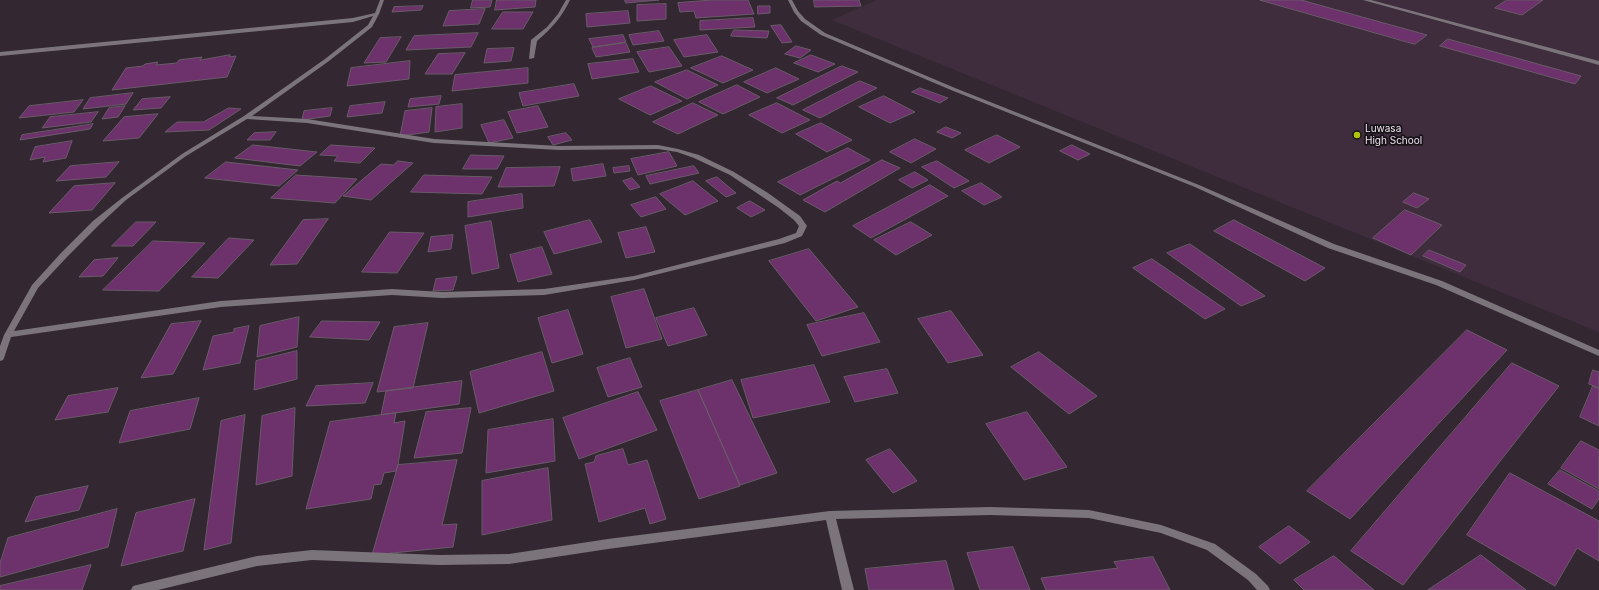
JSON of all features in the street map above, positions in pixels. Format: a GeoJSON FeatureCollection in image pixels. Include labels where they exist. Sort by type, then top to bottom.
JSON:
{"type":"FeatureCollection","features":[{"type":"Feature","properties":{"kind":"street"},"geometry":{"type":"LineString","coordinates":[[0,358],[8,335],[35,287],[96,223],[124,199],[184,155],[246,116],[327,60],[370,26],[377,14],[382,0]]}},
{"type":"Feature","properties":{"kind":"street"},"geometry":{"type":"LineString","coordinates":[[531,58],[534,40],[549,28],[560,15],[568,0]]}},
{"type":"Feature","properties":{"kind":"street"},"geometry":{"type":"LineString","coordinates":[[790,0],[796,14],[807,24],[823,34],[953,89],[1198,186],[1331,246],[1439,283],[1599,354]]}},
{"type":"Feature","properties":{"kind":"street"},"geometry":{"type":"LineString","coordinates":[[1365,0],[1599,63]]}},
{"type":"Feature","properties":{"kind":"street"},"geometry":{"type":"LineString","coordinates":[[0,54],[353,20],[377,14]]}},
{"type":"Feature","properties":{"kind":"street"},"geometry":{"type":"LineString","coordinates":[[353,20],[370,26]]}},
{"type":"Feature","properties":{"kind":"street"},"geometry":{"type":"LineString","coordinates":[[8,335],[221,304],[392,292],[442,296],[544,292],[634,278],[782,241],[799,234],[803,226],[797,218],[740,177],[702,158],[674,149],[658,147],[559,148],[434,141],[338,125],[246,116]]}},
{"type":"Feature","properties":{"kind":"street"},"geometry":{"type":"LineString","coordinates":[[137,590],[257,561],[312,555],[438,560],[509,559],[608,544],[830,515],[990,511],[1089,514],[1161,529],[1211,546],[1252,577],[1264,590]]}},
{"type":"Feature","properties":{"kind":"street"},"geometry":{"type":"LineString","coordinates":[[830,515],[848,590]]}},
{"type":"Feature","properties":{"kind":"shaded area","name":"Luwasa High School"},"geometry":{"type":"Polygon","coordinates":[[[877,0],[1599,0],[1599,332],[832,20],[877,0]]]}},
{"type":"Feature","properties":{"kind":"building"},"geometry":{"type":"Polygon","coordinates":[[[473,0],[492,0],[490,7],[471,8],[473,0]]]}},
{"type":"Feature","properties":{"kind":"building"},"geometry":{"type":"Polygon","coordinates":[[[497,0],[536,0],[535,7],[495,10],[497,0]]]}},
{"type":"Feature","properties":{"kind":"building"},"geometry":{"type":"Polygon","coordinates":[[[625,0],[659,0],[626,3],[625,0]]]}},
{"type":"Feature","properties":{"kind":"building"},"geometry":{"type":"Polygon","coordinates":[[[712,0],[748,0],[754,14],[696,18],[694,11],[680,12],[678,3],[712,0]]]}},
{"type":"Feature","properties":{"kind":"building"},"geometry":{"type":"Polygon","coordinates":[[[814,0],[859,0],[861,6],[815,7],[814,0]]]}},
{"type":"Feature","properties":{"kind":"building"},"geometry":{"type":"Polygon","coordinates":[[[1260,0],[1301,0],[1427,35],[1415,44],[1260,0]]]}},
{"type":"Feature","properties":{"kind":"building"},"geometry":{"type":"Polygon","coordinates":[[[1507,0],[1543,0],[1522,15],[1495,8],[1507,0]]]}},
{"type":"Feature","properties":{"kind":"building"},"geometry":{"type":"Polygon","coordinates":[[[666,4],[666,19],[637,21],[637,5],[666,4]]]}},
{"type":"Feature","properties":{"kind":"building"},"geometry":{"type":"Polygon","coordinates":[[[423,6],[421,10],[392,12],[394,7],[423,6]]]}},
{"type":"Feature","properties":{"kind":"building"},"geometry":{"type":"Polygon","coordinates":[[[758,6],[770,6],[770,13],[758,14],[758,6]]]}},
{"type":"Feature","properties":{"kind":"building"},"geometry":{"type":"Polygon","coordinates":[[[485,9],[479,24],[443,26],[449,11],[485,9]]]}},
{"type":"Feature","properties":{"kind":"building"},"geometry":{"type":"Polygon","coordinates":[[[628,11],[630,23],[587,27],[586,14],[628,11]]]}},
{"type":"Feature","properties":{"kind":"building"},"geometry":{"type":"Polygon","coordinates":[[[503,12],[533,12],[523,29],[492,29],[503,12]]]}},
{"type":"Feature","properties":{"kind":"building"},"geometry":{"type":"Polygon","coordinates":[[[753,18],[755,27],[700,30],[700,21],[753,18]]]}},
{"type":"Feature","properties":{"kind":"building"},"geometry":{"type":"Polygon","coordinates":[[[781,25],[792,42],[782,43],[771,26],[781,25]]]}},
{"type":"Feature","properties":{"kind":"building"},"geometry":{"type":"Polygon","coordinates":[[[734,30],[769,31],[767,38],[731,36],[734,30]]]}},
{"type":"Feature","properties":{"kind":"building"},"geometry":{"type":"Polygon","coordinates":[[[659,31],[664,41],[633,45],[629,35],[659,31]]]}},
{"type":"Feature","properties":{"kind":"building"},"geometry":{"type":"Polygon","coordinates":[[[478,33],[471,47],[406,50],[414,36],[478,33]]]}},
{"type":"Feature","properties":{"kind":"building"},"geometry":{"type":"Polygon","coordinates":[[[623,35],[626,42],[593,47],[589,39],[623,35]]]}},
{"type":"Feature","properties":{"kind":"building"},"geometry":{"type":"Polygon","coordinates":[[[707,35],[718,52],[684,57],[674,40],[707,35]]]}},
{"type":"Feature","properties":{"kind":"building"},"geometry":{"type":"Polygon","coordinates":[[[401,37],[386,62],[364,63],[380,38],[401,37]]]}},
{"type":"Feature","properties":{"kind":"building"},"geometry":{"type":"Polygon","coordinates":[[[1448,39],[1581,76],[1575,84],[1440,46],[1448,39]]]}},
{"type":"Feature","properties":{"kind":"building"},"geometry":{"type":"Polygon","coordinates":[[[626,43],[630,52],[596,57],[592,48],[626,43]]]}},
{"type":"Feature","properties":{"kind":"building"},"geometry":{"type":"Polygon","coordinates":[[[796,46],[811,50],[800,58],[785,54],[796,46]]]}},
{"type":"Feature","properties":{"kind":"building"},"geometry":{"type":"Polygon","coordinates":[[[669,47],[682,66],[649,72],[637,52],[669,47]]]}},
{"type":"Feature","properties":{"kind":"building"},"geometry":{"type":"Polygon","coordinates":[[[514,48],[511,61],[484,63],[487,49],[514,48]]]}},
{"type":"Feature","properties":{"kind":"building"},"geometry":{"type":"Polygon","coordinates":[[[465,53],[452,74],[425,74],[438,54],[465,53]]]}},
{"type":"Feature","properties":{"kind":"building"},"geometry":{"type":"Polygon","coordinates":[[[230,55],[229,57],[236,56],[227,77],[112,90],[126,68],[158,62],[156,65],[177,63],[179,60],[202,57],[200,60],[230,55]]]}},
{"type":"Feature","properties":{"kind":"building"},"geometry":{"type":"Polygon","coordinates":[[[811,55],[835,64],[818,72],[794,63],[811,55]]]}},
{"type":"Feature","properties":{"kind":"building"},"geometry":{"type":"Polygon","coordinates":[[[722,56],[753,70],[723,83],[691,68],[722,56]]]}},
{"type":"Feature","properties":{"kind":"building"},"geometry":{"type":"Polygon","coordinates":[[[633,59],[639,72],[592,79],[588,64],[633,59]]]}},
{"type":"Feature","properties":{"kind":"building"},"geometry":{"type":"Polygon","coordinates":[[[410,61],[409,79],[347,86],[351,68],[410,61]]]}},
{"type":"Feature","properties":{"kind":"building"},"geometry":{"type":"Polygon","coordinates":[[[842,66],[858,72],[793,105],[777,98],[842,66]]]}},
{"type":"Feature","properties":{"kind":"building"},"geometry":{"type":"Polygon","coordinates":[[[528,68],[528,83],[452,91],[455,75],[528,68]]]}},
{"type":"Feature","properties":{"kind":"building"},"geometry":{"type":"Polygon","coordinates":[[[776,68],[799,79],[767,93],[744,82],[776,68]]]}},
{"type":"Feature","properties":{"kind":"building"},"geometry":{"type":"Polygon","coordinates":[[[687,70],[718,85],[687,99],[655,82],[687,70]]]}},
{"type":"Feature","properties":{"kind":"building"},"geometry":{"type":"Polygon","coordinates":[[[860,81],[877,88],[820,118],[803,110],[860,81]]]}},
{"type":"Feature","properties":{"kind":"building"},"geometry":{"type":"Polygon","coordinates":[[[574,84],[579,96],[523,106],[519,93],[574,84]]]}},
{"type":"Feature","properties":{"kind":"building"},"geometry":{"type":"Polygon","coordinates":[[[737,85],[760,97],[723,114],[699,102],[737,85]]]}},
{"type":"Feature","properties":{"kind":"building"},"geometry":{"type":"Polygon","coordinates":[[[651,86],[682,101],[650,115],[619,99],[651,86]]]}},
{"type":"Feature","properties":{"kind":"building"},"geometry":{"type":"Polygon","coordinates":[[[920,88],[948,98],[940,103],[912,92],[920,88]]]}},
{"type":"Feature","properties":{"kind":"building"},"geometry":{"type":"Polygon","coordinates":[[[133,93],[126,104],[83,109],[90,98],[133,93]]]}},
{"type":"Feature","properties":{"kind":"building"},"geometry":{"type":"Polygon","coordinates":[[[441,96],[439,104],[408,107],[410,99],[441,96]]]}},
{"type":"Feature","properties":{"kind":"building"},"geometry":{"type":"Polygon","coordinates":[[[884,96],[915,112],[890,123],[859,107],[884,96]]]}},
{"type":"Feature","properties":{"kind":"building"},"geometry":{"type":"Polygon","coordinates":[[[170,97],[161,108],[133,110],[142,99],[170,97]]]}},
{"type":"Feature","properties":{"kind":"building"},"geometry":{"type":"Polygon","coordinates":[[[83,100],[74,112],[19,118],[29,106],[83,100]]]}},
{"type":"Feature","properties":{"kind":"building"},"geometry":{"type":"Polygon","coordinates":[[[385,102],[382,113],[347,117],[350,106],[385,102]]]}},
{"type":"Feature","properties":{"kind":"building"},"geometry":{"type":"Polygon","coordinates":[[[693,103],[718,115],[678,134],[653,122],[693,103]]]}},
{"type":"Feature","properties":{"kind":"building"},"geometry":{"type":"Polygon","coordinates":[[[777,103],[810,120],[782,133],[749,115],[777,103]]]}},
{"type":"Feature","properties":{"kind":"building"},"geometry":{"type":"Polygon","coordinates":[[[462,104],[462,128],[435,132],[436,107],[462,104]]]}},
{"type":"Feature","properties":{"kind":"building"},"geometry":{"type":"Polygon","coordinates":[[[125,106],[118,117],[102,119],[109,108],[125,106]]]}},
{"type":"Feature","properties":{"kind":"building"},"geometry":{"type":"Polygon","coordinates":[[[538,106],[548,127],[517,133],[508,112],[538,106]]]}},
{"type":"Feature","properties":{"kind":"building"},"geometry":{"type":"Polygon","coordinates":[[[229,108],[241,109],[209,130],[165,132],[177,122],[203,122],[229,108]]]}},
{"type":"Feature","properties":{"kind":"building"},"geometry":{"type":"Polygon","coordinates":[[[332,108],[330,116],[302,120],[304,111],[332,108]]]}},
{"type":"Feature","properties":{"kind":"building"},"geometry":{"type":"Polygon","coordinates":[[[432,108],[429,132],[400,136],[405,111],[432,108]]]}},
{"type":"Feature","properties":{"kind":"building"},"geometry":{"type":"Polygon","coordinates":[[[98,112],[91,122],[42,128],[50,117],[98,112]]]}},
{"type":"Feature","properties":{"kind":"building"},"geometry":{"type":"Polygon","coordinates":[[[158,114],[139,138],[103,141],[124,117],[158,114]]]}},
{"type":"Feature","properties":{"kind":"building"},"geometry":{"type":"Polygon","coordinates":[[[504,120],[513,138],[489,143],[481,125],[504,120]]]}},
{"type":"Feature","properties":{"kind":"building"},"geometry":{"type":"Polygon","coordinates":[[[821,123],[852,140],[827,152],[796,134],[821,123]]]}},
{"type":"Feature","properties":{"kind":"building"},"geometry":{"type":"Polygon","coordinates":[[[93,124],[90,129],[20,140],[22,135],[93,124]]]}},
{"type":"Feature","properties":{"kind":"building"},"geometry":{"type":"Polygon","coordinates":[[[946,127],[961,133],[952,138],[937,132],[946,127]]]}},
{"type":"Feature","properties":{"kind":"building"},"geometry":{"type":"Polygon","coordinates":[[[276,132],[270,140],[247,140],[254,133],[276,132]]]}},
{"type":"Feature","properties":{"kind":"building"},"geometry":{"type":"Polygon","coordinates":[[[566,133],[572,140],[553,145],[548,137],[566,133]]]}},
{"type":"Feature","properties":{"kind":"building"},"geometry":{"type":"Polygon","coordinates":[[[997,135],[1020,147],[989,163],[965,150],[997,135]]]}},
{"type":"Feature","properties":{"kind":"building"},"geometry":{"type":"Polygon","coordinates":[[[915,139],[936,149],[911,163],[890,152],[915,139]]]}},
{"type":"Feature","properties":{"kind":"building"},"geometry":{"type":"Polygon","coordinates":[[[72,141],[66,158],[43,162],[45,157],[30,160],[35,147],[72,141]]]}},
{"type":"Feature","properties":{"kind":"building"},"geometry":{"type":"Polygon","coordinates":[[[253,145],[317,152],[300,166],[235,158],[253,145]]]}},
{"type":"Feature","properties":{"kind":"building"},"geometry":{"type":"Polygon","coordinates":[[[331,145],[375,148],[360,163],[334,161],[338,156],[320,155],[331,145]]]}},
{"type":"Feature","properties":{"kind":"building"},"geometry":{"type":"Polygon","coordinates":[[[1072,145],[1090,154],[1078,160],[1060,151],[1072,145]]]}},
{"type":"Feature","properties":{"kind":"building"},"geometry":{"type":"Polygon","coordinates":[[[848,148],[870,160],[800,195],[778,182],[848,148]]]}},
{"type":"Feature","properties":{"kind":"building"},"geometry":{"type":"Polygon","coordinates":[[[669,152],[677,166],[638,175],[631,159],[669,152]]]}},
{"type":"Feature","properties":{"kind":"building"},"geometry":{"type":"Polygon","coordinates":[[[471,155],[504,156],[497,169],[463,169],[471,155]]]}},
{"type":"Feature","properties":{"kind":"building"},"geometry":{"type":"Polygon","coordinates":[[[882,160],[900,168],[825,212],[803,200],[837,181],[840,183],[882,160]]]}},
{"type":"Feature","properties":{"kind":"building"},"geometry":{"type":"Polygon","coordinates":[[[398,161],[413,163],[371,200],[343,196],[381,164],[393,165],[398,161]]]}},
{"type":"Feature","properties":{"kind":"building"},"geometry":{"type":"Polygon","coordinates":[[[937,161],[969,181],[954,188],[922,167],[937,161]]]}},
{"type":"Feature","properties":{"kind":"building"},"geometry":{"type":"Polygon","coordinates":[[[119,162],[106,177],[56,181],[70,166],[119,162]]]}},
{"type":"Feature","properties":{"kind":"building"},"geometry":{"type":"Polygon","coordinates":[[[226,162],[298,170],[279,186],[205,178],[226,162]]]}},
{"type":"Feature","properties":{"kind":"building"},"geometry":{"type":"Polygon","coordinates":[[[603,164],[606,176],[573,181],[571,169],[603,164]]]}},
{"type":"Feature","properties":{"kind":"building"},"geometry":{"type":"Polygon","coordinates":[[[629,166],[630,171],[614,173],[613,168],[629,166]]]}},
{"type":"Feature","properties":{"kind":"building"},"geometry":{"type":"Polygon","coordinates":[[[694,166],[699,173],[650,184],[646,176],[694,166]]]}},
{"type":"Feature","properties":{"kind":"building"},"geometry":{"type":"Polygon","coordinates":[[[560,167],[554,186],[498,187],[506,168],[560,167]]]}},
{"type":"Feature","properties":{"kind":"building"},"geometry":{"type":"Polygon","coordinates":[[[915,172],[928,180],[912,188],[899,180],[915,172]]]}},
{"type":"Feature","properties":{"kind":"building"},"geometry":{"type":"Polygon","coordinates":[[[296,175],[357,179],[335,203],[271,198],[296,175]]]}},
{"type":"Feature","properties":{"kind":"building"},"geometry":{"type":"Polygon","coordinates":[[[424,175],[492,177],[482,194],[411,192],[424,175]]]}},
{"type":"Feature","properties":{"kind":"building"},"geometry":{"type":"Polygon","coordinates":[[[717,177],[736,193],[726,197],[706,181],[717,177]]]}},
{"type":"Feature","properties":{"kind":"building"},"geometry":{"type":"Polygon","coordinates":[[[632,178],[640,187],[630,190],[623,181],[632,178]]]}},
{"type":"Feature","properties":{"kind":"building"},"geometry":{"type":"Polygon","coordinates":[[[693,181],[718,201],[685,215],[660,194],[693,181]]]}},
{"type":"Feature","properties":{"kind":"building"},"geometry":{"type":"Polygon","coordinates":[[[115,183],[92,210],[49,213],[74,186],[115,183]]]}},
{"type":"Feature","properties":{"kind":"building"},"geometry":{"type":"Polygon","coordinates":[[[981,183],[1002,197],[984,205],[962,191],[981,183]]]}},
{"type":"Feature","properties":{"kind":"building"},"geometry":{"type":"Polygon","coordinates":[[[930,185],[948,196],[871,238],[853,226],[930,185]]]}},
{"type":"Feature","properties":{"kind":"building"},"geometry":{"type":"Polygon","coordinates":[[[1414,193],[1429,199],[1417,208],[1403,202],[1414,193]]]}},
{"type":"Feature","properties":{"kind":"building"},"geometry":{"type":"Polygon","coordinates":[[[522,194],[523,208],[468,217],[468,202],[522,194]]]}},
{"type":"Feature","properties":{"kind":"building"},"geometry":{"type":"Polygon","coordinates":[[[656,197],[666,209],[641,217],[631,205],[656,197]]]}},
{"type":"Feature","properties":{"kind":"building"},"geometry":{"type":"Polygon","coordinates":[[[750,201],[765,210],[751,217],[737,208],[750,201]]]}},
{"type":"Feature","properties":{"kind":"building"},"geometry":{"type":"Polygon","coordinates":[[[1405,210],[1442,225],[1411,255],[1373,238],[1405,210]]]}},
{"type":"Feature","properties":{"kind":"building"},"geometry":{"type":"Polygon","coordinates":[[[328,219],[297,264],[270,265],[303,220],[328,219]]]}},
{"type":"Feature","properties":{"kind":"building"},"geometry":{"type":"Polygon","coordinates":[[[590,220],[602,242],[554,254],[544,232],[590,220]]]}},
{"type":"Feature","properties":{"kind":"building"},"geometry":{"type":"Polygon","coordinates":[[[1234,220],[1325,268],[1305,281],[1214,231],[1234,220]]]}},
{"type":"Feature","properties":{"kind":"building"},"geometry":{"type":"Polygon","coordinates":[[[491,221],[499,268],[472,274],[465,226],[491,221]]]}},
{"type":"Feature","properties":{"kind":"building"},"geometry":{"type":"Polygon","coordinates":[[[136,222],[156,222],[133,246],[112,246],[136,222]]]}},
{"type":"Feature","properties":{"kind":"building"},"geometry":{"type":"Polygon","coordinates":[[[911,222],[932,235],[896,255],[874,240],[911,222]]]}},
{"type":"Feature","properties":{"kind":"building"},"geometry":{"type":"Polygon","coordinates":[[[646,227],[655,252],[626,258],[618,233],[646,227]]]}},
{"type":"Feature","properties":{"kind":"building"},"geometry":{"type":"Polygon","coordinates":[[[390,232],[424,233],[397,273],[362,272],[390,232]]]}},
{"type":"Feature","properties":{"kind":"building"},"geometry":{"type":"Polygon","coordinates":[[[453,235],[451,249],[428,252],[431,237],[453,235]]]}},
{"type":"Feature","properties":{"kind":"building"},"geometry":{"type":"Polygon","coordinates":[[[229,238],[254,240],[218,278],[192,277],[229,238]]]}},
{"type":"Feature","properties":{"kind":"building"},"geometry":{"type":"Polygon","coordinates":[[[153,241],[205,243],[159,291],[103,290],[153,241]]]}},
{"type":"Feature","properties":{"kind":"building"},"geometry":{"type":"Polygon","coordinates":[[[1190,244],[1265,296],[1241,306],[1167,253],[1190,244]]]}},
{"type":"Feature","properties":{"kind":"building"},"geometry":{"type":"Polygon","coordinates":[[[542,247],[552,274],[518,282],[510,255],[542,247]]]}},
{"type":"Feature","properties":{"kind":"building"},"geometry":{"type":"Polygon","coordinates":[[[809,249],[858,307],[816,321],[769,261],[809,249]]]}},
{"type":"Feature","properties":{"kind":"building"},"geometry":{"type":"Polygon","coordinates":[[[1429,250],[1466,265],[1460,272],[1423,256],[1429,250]]]}},
{"type":"Feature","properties":{"kind":"building"},"geometry":{"type":"Polygon","coordinates":[[[118,258],[103,276],[79,277],[94,260],[118,258]]]}},
{"type":"Feature","properties":{"kind":"building"},"geometry":{"type":"Polygon","coordinates":[[[1152,259],[1225,309],[1205,319],[1133,268],[1152,259]]]}},
{"type":"Feature","properties":{"kind":"building"},"geometry":{"type":"Polygon","coordinates":[[[457,277],[453,290],[433,291],[436,279],[457,277]]]}},
{"type":"Feature","properties":{"kind":"building"},"geometry":{"type":"Polygon","coordinates":[[[644,289],[662,339],[626,348],[611,297],[644,289]]]}},
{"type":"Feature","properties":{"kind":"building"},"geometry":{"type":"Polygon","coordinates":[[[694,308],[707,335],[668,346],[656,318],[694,308]]]}},
{"type":"Feature","properties":{"kind":"building"},"geometry":{"type":"Polygon","coordinates":[[[568,310],[583,354],[552,363],[538,318],[568,310]]]}},
{"type":"Feature","properties":{"kind":"building"},"geometry":{"type":"Polygon","coordinates":[[[951,311],[983,355],[948,363],[918,319],[951,311]]]}},
{"type":"Feature","properties":{"kind":"building"},"geometry":{"type":"Polygon","coordinates":[[[864,313],[880,342],[822,356],[807,325],[864,313]]]}},
{"type":"Feature","properties":{"kind":"building"},"geometry":{"type":"Polygon","coordinates":[[[299,317],[297,347],[257,357],[260,326],[299,317]]]}},
{"type":"Feature","properties":{"kind":"building"},"geometry":{"type":"Polygon","coordinates":[[[201,321],[173,374],[141,378],[171,324],[201,321]]]}},
{"type":"Feature","properties":{"kind":"building"},"geometry":{"type":"Polygon","coordinates":[[[322,321],[380,322],[369,340],[310,337],[322,321]]]}},
{"type":"Feature","properties":{"kind":"building"},"geometry":{"type":"Polygon","coordinates":[[[428,323],[413,388],[377,392],[394,327],[428,323]]]}},
{"type":"Feature","properties":{"kind":"building"},"geometry":{"type":"Polygon","coordinates":[[[249,326],[240,363],[203,370],[213,336],[234,332],[234,329],[249,326]]]}},
{"type":"Feature","properties":{"kind":"building"},"geometry":{"type":"Polygon","coordinates":[[[1467,330],[1507,350],[1350,519],[1307,491],[1467,330]]]}},
{"type":"Feature","properties":{"kind":"building"},"geometry":{"type":"Polygon","coordinates":[[[297,351],[297,379],[254,390],[256,361],[297,351]]]}},
{"type":"Feature","properties":{"kind":"building"},"geometry":{"type":"Polygon","coordinates":[[[542,352],[554,391],[479,413],[470,372],[542,352]]]}},
{"type":"Feature","properties":{"kind":"building"},"geometry":{"type":"Polygon","coordinates":[[[1039,352],[1097,396],[1069,414],[1011,367],[1039,352]]]}},
{"type":"Feature","properties":{"kind":"building"},"geometry":{"type":"Polygon","coordinates":[[[630,358],[642,387],[608,397],[597,368],[630,358]]]}},
{"type":"Feature","properties":{"kind":"building"},"geometry":{"type":"Polygon","coordinates":[[[1512,363],[1559,386],[1403,585],[1351,551],[1512,363]]]}},
{"type":"Feature","properties":{"kind":"building"},"geometry":{"type":"Polygon","coordinates":[[[814,365],[830,402],[753,418],[741,380],[814,365]]]}},
{"type":"Feature","properties":{"kind":"building"},"geometry":{"type":"Polygon","coordinates":[[[887,369],[898,393],[855,402],[844,377],[887,369]]]}},
{"type":"Feature","properties":{"kind":"building"},"geometry":{"type":"Polygon","coordinates":[[[1593,370],[1599,372],[1599,388],[1589,384],[1593,370]]]}},
{"type":"Feature","properties":{"kind":"building"},"geometry":{"type":"Polygon","coordinates":[[[732,380],[777,473],[740,485],[698,390],[732,380]]]}},
{"type":"Feature","properties":{"kind":"building"},"geometry":{"type":"Polygon","coordinates":[[[462,381],[459,404],[381,415],[386,391],[462,381]]]}},
{"type":"Feature","properties":{"kind":"building"},"geometry":{"type":"Polygon","coordinates":[[[373,383],[365,403],[306,406],[316,386],[373,383]]]}},
{"type":"Feature","properties":{"kind":"building"},"geometry":{"type":"Polygon","coordinates":[[[1593,386],[1599,389],[1599,426],[1580,417],[1593,386]]]}},
{"type":"Feature","properties":{"kind":"building"},"geometry":{"type":"Polygon","coordinates":[[[118,388],[108,412],[55,420],[68,396],[118,388]]]}},
{"type":"Feature","properties":{"kind":"building"},"geometry":{"type":"Polygon","coordinates":[[[698,390],[740,486],[699,499],[660,401],[698,390]]]}},
{"type":"Feature","properties":{"kind":"building"},"geometry":{"type":"Polygon","coordinates":[[[638,392],[657,430],[579,459],[563,418],[638,392]]]}},
{"type":"Feature","properties":{"kind":"building"},"geometry":{"type":"Polygon","coordinates":[[[199,398],[190,429],[119,443],[130,411],[199,398]]]}},
{"type":"Feature","properties":{"kind":"building"},"geometry":{"type":"Polygon","coordinates":[[[295,408],[292,476],[256,485],[262,416],[295,408]]]}},
{"type":"Feature","properties":{"kind":"building"},"geometry":{"type":"Polygon","coordinates":[[[471,408],[462,453],[414,458],[426,412],[471,408]]]}},
{"type":"Feature","properties":{"kind":"building"},"geometry":{"type":"Polygon","coordinates":[[[1027,412],[1067,467],[1024,480],[986,424],[1027,412]]]}},
{"type":"Feature","properties":{"kind":"building"},"geometry":{"type":"Polygon","coordinates":[[[396,413],[394,423],[405,421],[398,465],[396,471],[384,473],[381,484],[374,485],[371,499],[306,509],[330,422],[396,413]]]}},
{"type":"Feature","properties":{"kind":"building"},"geometry":{"type":"Polygon","coordinates":[[[245,415],[231,543],[204,550],[221,421],[245,415]]]}},
{"type":"Feature","properties":{"kind":"building"},"geometry":{"type":"Polygon","coordinates":[[[553,419],[555,461],[486,473],[488,430],[553,419]]]}},
{"type":"Feature","properties":{"kind":"building"},"geometry":{"type":"Polygon","coordinates":[[[1581,441],[1599,450],[1599,489],[1561,468],[1581,441]]]}},
{"type":"Feature","properties":{"kind":"building"},"geometry":{"type":"Polygon","coordinates":[[[623,449],[628,465],[647,460],[666,519],[650,524],[645,508],[599,522],[585,464],[594,462],[596,456],[623,449]]]}},
{"type":"Feature","properties":{"kind":"building"},"geometry":{"type":"Polygon","coordinates":[[[890,449],[917,481],[893,493],[866,460],[890,449]]]}},
{"type":"Feature","properties":{"kind":"building"},"geometry":{"type":"Polygon","coordinates":[[[457,460],[442,525],[457,524],[453,547],[372,555],[398,465],[457,460]]]}},
{"type":"Feature","properties":{"kind":"building"},"geometry":{"type":"Polygon","coordinates":[[[548,468],[552,520],[482,535],[482,481],[548,468]]]}},
{"type":"Feature","properties":{"kind":"building"},"geometry":{"type":"Polygon","coordinates":[[[1560,470],[1599,491],[1599,499],[1592,509],[1548,484],[1560,470]]]}},
{"type":"Feature","properties":{"kind":"building"},"geometry":{"type":"Polygon","coordinates":[[[1510,473],[1599,521],[1599,561],[1577,548],[1555,586],[1467,535],[1510,473]]]}},
{"type":"Feature","properties":{"kind":"building"},"geometry":{"type":"Polygon","coordinates":[[[88,486],[79,510],[25,522],[36,497],[88,486]]]}},
{"type":"Feature","properties":{"kind":"building"},"geometry":{"type":"Polygon","coordinates":[[[195,499],[183,551],[121,566],[136,513],[195,499]]]}},
{"type":"Feature","properties":{"kind":"building"},"geometry":{"type":"Polygon","coordinates":[[[117,509],[108,547],[0,577],[0,563],[8,538],[117,509]]]}},
{"type":"Feature","properties":{"kind":"building"},"geometry":{"type":"Polygon","coordinates":[[[1289,526],[1310,542],[1280,564],[1259,547],[1289,526]]]}},
{"type":"Feature","properties":{"kind":"building"},"geometry":{"type":"Polygon","coordinates":[[[1013,547],[1030,590],[980,590],[967,553],[1013,547]]]}},
{"type":"Feature","properties":{"kind":"building"},"geometry":{"type":"Polygon","coordinates":[[[1481,555],[1526,590],[1428,590],[1481,555]]]}},
{"type":"Feature","properties":{"kind":"building"},"geometry":{"type":"Polygon","coordinates":[[[1334,556],[1374,590],[1304,590],[1294,580],[1334,556]]]}},
{"type":"Feature","properties":{"kind":"building"},"geometry":{"type":"Polygon","coordinates":[[[1153,557],[1170,590],[1046,590],[1041,578],[1118,568],[1114,562],[1153,557]]]}},
{"type":"Feature","properties":{"kind":"building"},"geometry":{"type":"Polygon","coordinates":[[[946,561],[954,590],[869,590],[865,569],[946,561]]]}},
{"type":"Feature","properties":{"kind":"building"},"geometry":{"type":"Polygon","coordinates":[[[91,565],[82,590],[0,590],[0,586],[91,565]]]}},
{"type":"Feature","properties":{"kind":"place","name":"Luwasa High School"},"geometry":{"type":"Point","coordinates":[1357,135]}}]}
